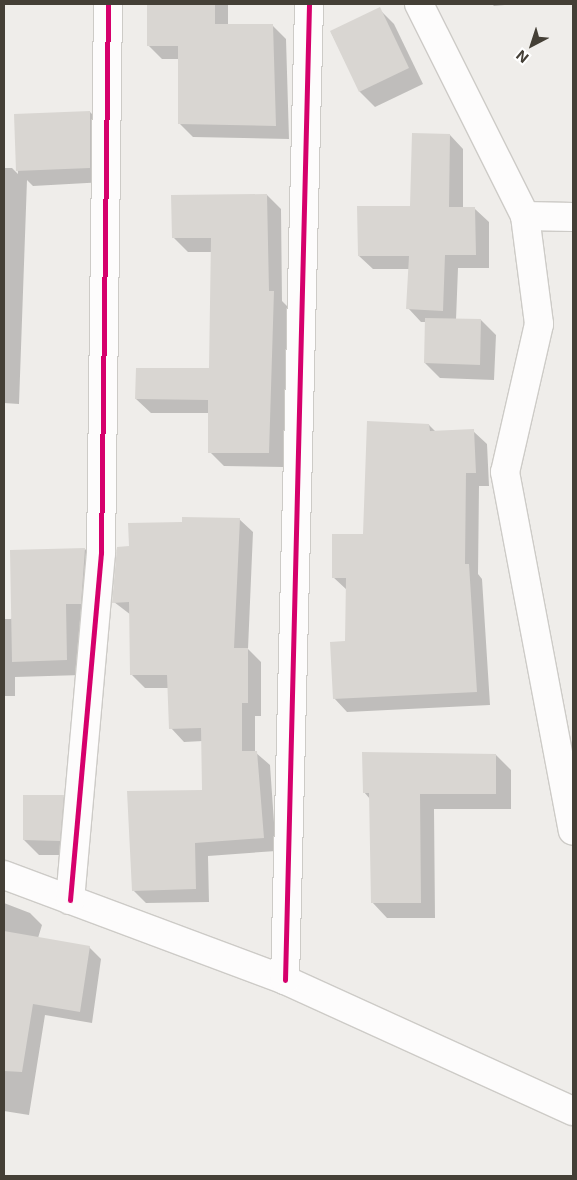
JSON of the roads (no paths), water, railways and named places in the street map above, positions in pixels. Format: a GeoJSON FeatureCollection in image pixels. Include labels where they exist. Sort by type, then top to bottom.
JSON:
{"type":"FeatureCollection","features":[{"type":"Feature","properties":{"kind":"street"},"geometry":{"type":"LineString","coordinates":[[70,900],[101,553],[108,4]]}},
{"type":"Feature","properties":{"kind":"street"},"geometry":{"type":"LineString","coordinates":[[284,980],[309,4]]}},
{"type":"Feature","properties":{"kind":"street"},"geometry":{"type":"LineString","coordinates":[[419,4],[525,216],[539,324],[505,472],[573,831]]}},
{"type":"Feature","properties":{"kind":"street"},"geometry":{"type":"LineString","coordinates":[[525,216],[573,217]]}},
{"type":"Feature","properties":{"kind":"street"},"geometry":{"type":"LineString","coordinates":[[4,875],[284,980],[573,1111]]}}]}
